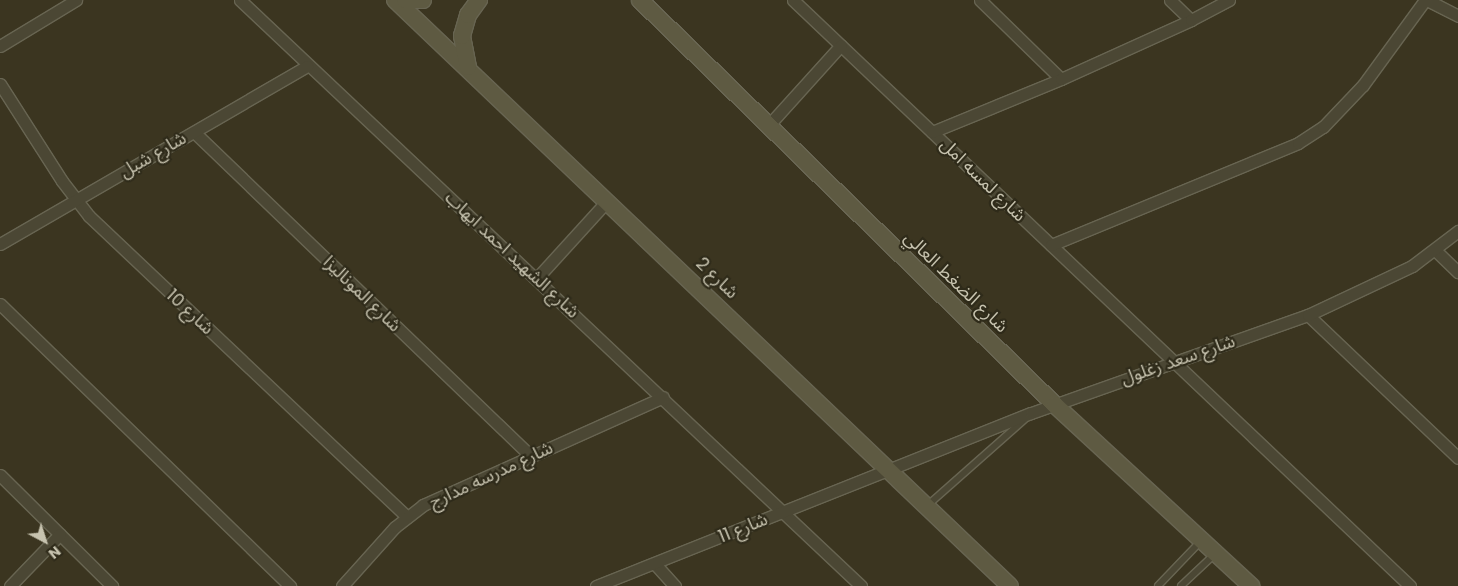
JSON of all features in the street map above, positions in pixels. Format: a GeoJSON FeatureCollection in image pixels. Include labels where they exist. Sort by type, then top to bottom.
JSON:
{"type":"FeatureCollection","features":[{"type":"Feature","properties":{"kind":"street"},"geometry":{"type":"LineString","coordinates":[[0,46],[76,0]]}},
{"type":"Feature","properties":{"kind":"street","name":"شارع الشهيد احمد ايهاب"},"geometry":{"type":"LineString","coordinates":[[240,0],[307,66],[537,278],[861,586]]}},
{"type":"Feature","properties":{"kind":"street","name":"شارع 2"},"geometry":{"type":"LineString","coordinates":[[395,0],[1010,586]]}},
{"type":"Feature","properties":{"kind":"street"},"geometry":{"type":"LineString","coordinates":[[405,0],[423,0]]}},
{"type":"Feature","properties":{"kind":"street"},"geometry":{"type":"LineString","coordinates":[[468,69],[462,36],[468,15],[479,0]]}},
{"type":"Feature","properties":{"kind":"street","name":"شارع الضغط العالي"},"geometry":{"type":"LineString","coordinates":[[640,0],[767,127],[1055,405],[1251,586]]}},
{"type":"Feature","properties":{"kind":"street","name":"شارع لمسه امل"},"geometry":{"type":"LineString","coordinates":[[793,0],[1410,586]]}},
{"type":"Feature","properties":{"kind":"street"},"geometry":{"type":"LineString","coordinates":[[980,0],[1061,78]]}},
{"type":"Feature","properties":{"kind":"street"},"geometry":{"type":"LineString","coordinates":[[1170,0],[1191,20]]}},
{"type":"Feature","properties":{"kind":"street"},"geometry":{"type":"LineString","coordinates":[[932,132],[1061,78],[1191,20],[1229,0]]}},
{"type":"Feature","properties":{"kind":"street"},"geometry":{"type":"LineString","coordinates":[[1051,245],[1298,143],[1323,127],[1362,86],[1426,0],[1458,16]]}},
{"type":"Feature","properties":{"kind":"street"},"geometry":{"type":"LineString","coordinates":[[767,127],[841,45]]}},
{"type":"Feature","properties":{"kind":"street","name":"شارع شبل"},"geometry":{"type":"LineString","coordinates":[[0,244],[307,66]]}},
{"type":"Feature","properties":{"kind":"street","name":"شارع 10"},"geometry":{"type":"LineString","coordinates":[[0,84],[76,199],[100,227],[407,517]]}},
{"type":"Feature","properties":{"kind":"street","name":"شارع الموناليزا"},"geometry":{"type":"LineString","coordinates":[[194,132],[530,456]]}},
{"type":"Feature","properties":{"kind":"street"},"geometry":{"type":"LineString","coordinates":[[537,278],[607,201]]}},
{"type":"Feature","properties":{"kind":"street","name":"شارع سعد زغلول"},"geometry":{"type":"LineString","coordinates":[[888,469],[1031,413],[1308,315],[1384,281],[1435,250],[1458,231]]}},
{"type":"Feature","properties":{"kind":"street"},"geometry":{"type":"LineString","coordinates":[[1435,250],[1458,272]]}},
{"type":"Feature","properties":{"kind":"street"},"geometry":{"type":"LineString","coordinates":[[0,304],[290,586]]}},
{"type":"Feature","properties":{"kind":"street"},"geometry":{"type":"LineString","coordinates":[[1308,315],[1458,458]]}},
{"type":"Feature","properties":{"kind":"street","name":"شارع مدرسه مدارج"},"geometry":{"type":"LineString","coordinates":[[342,586],[407,517],[441,496],[663,397]]}},
{"type":"Feature","properties":{"kind":"street","name":"شارع 11"},"geometry":{"type":"LineString","coordinates":[[596,586],[655,564],[888,469]]}},
{"type":"Feature","properties":{"kind":"street"},"geometry":{"type":"LineString","coordinates":[[0,475],[112,586]]}},
{"type":"Feature","properties":{"kind":"street"},"geometry":{"type":"LineString","coordinates":[[10,586],[60,534]]}},
{"type":"Feature","properties":{"kind":"street"},"geometry":{"type":"LineString","coordinates":[[655,564],[675,586]]}},
{"type":"Feature","properties":{"kind":"lane"},"geometry":{"type":"LineString","coordinates":[[926,506],[1031,413]]}},
{"type":"Feature","properties":{"kind":"lane"},"geometry":{"type":"LineString","coordinates":[[1158,586],[1203,540]]}},
{"type":"Feature","properties":{"kind":"lane"},"geometry":{"type":"LineString","coordinates":[[1181,586],[1216,553]]}}]}
